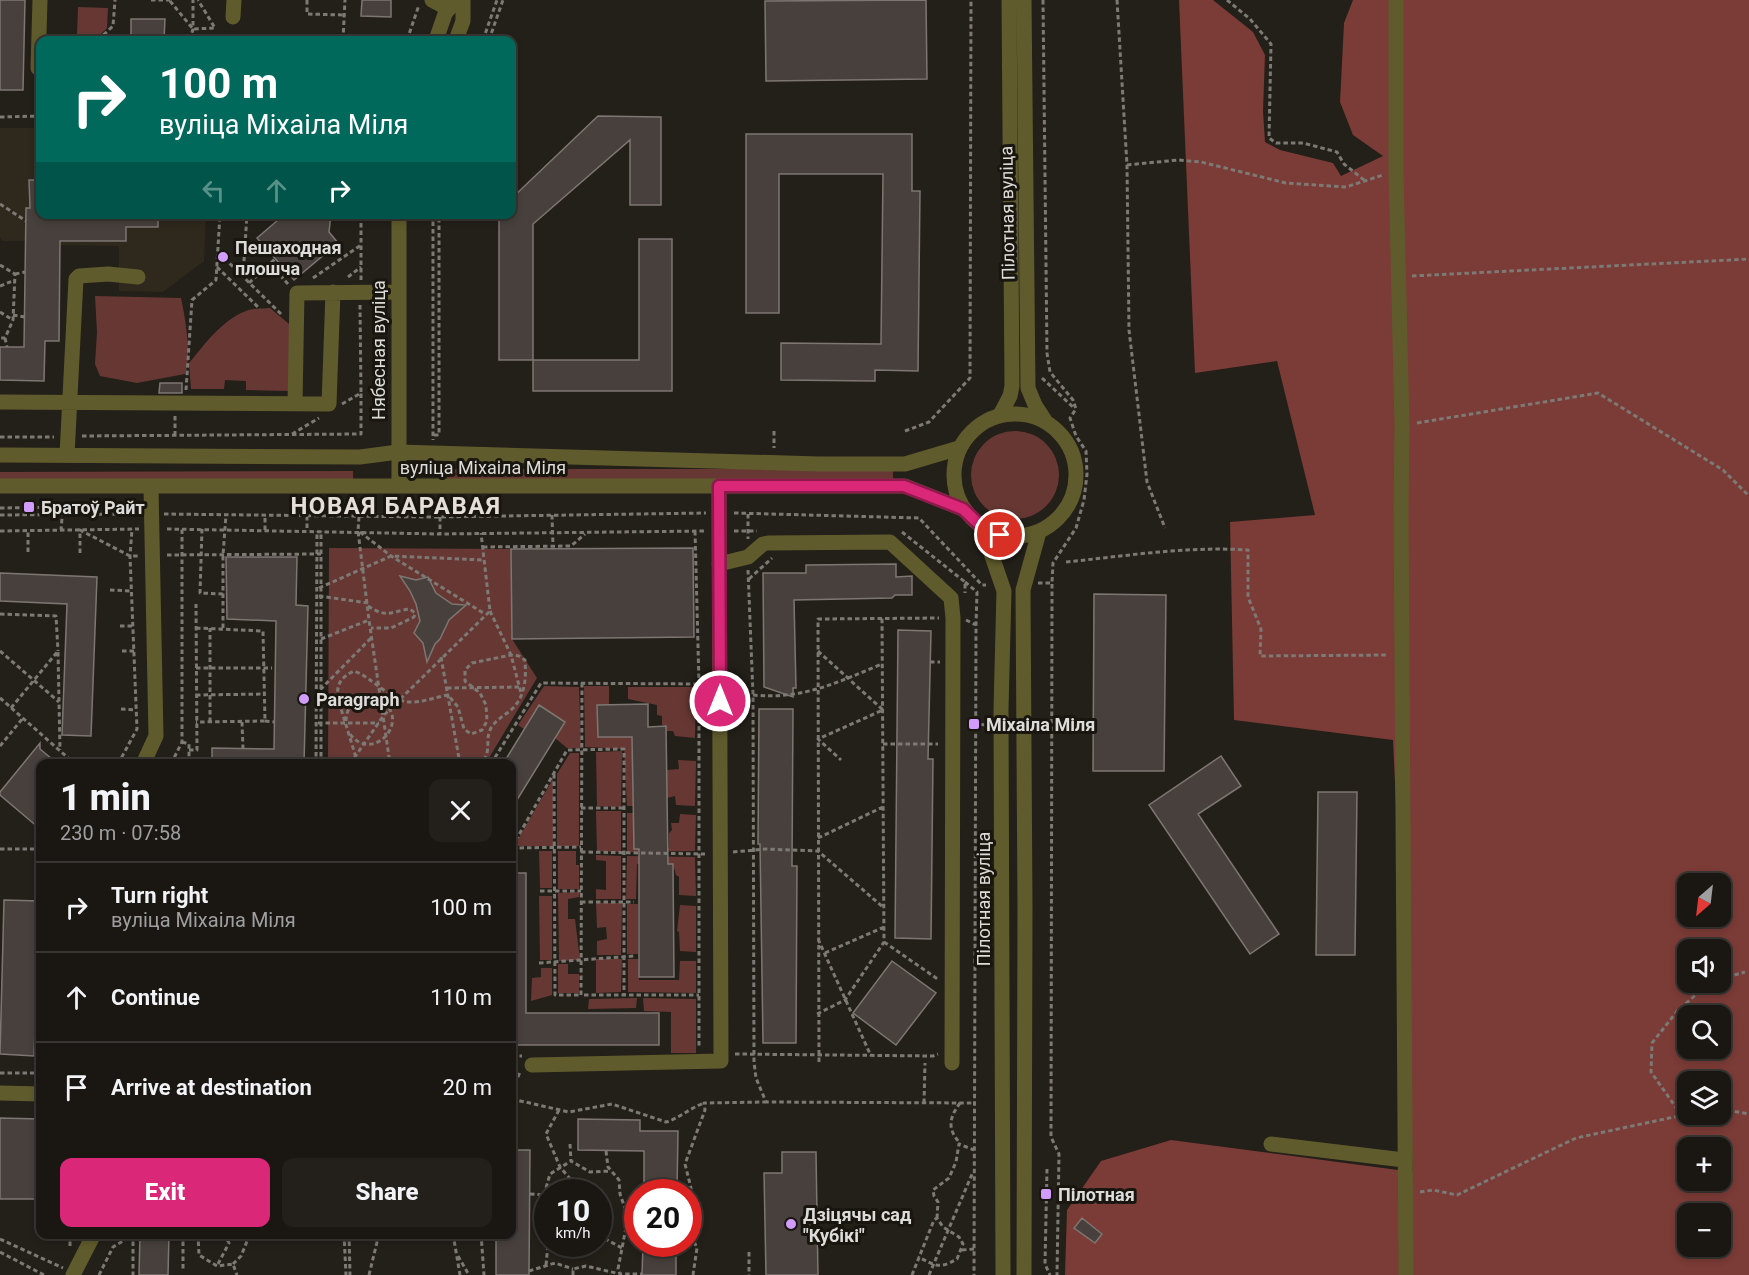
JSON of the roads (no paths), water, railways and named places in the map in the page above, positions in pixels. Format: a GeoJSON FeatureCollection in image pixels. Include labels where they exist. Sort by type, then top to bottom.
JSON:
{"type":"FeatureCollection","features":[{"type":"Feature","properties":{"kind":"street"},"geometry":{"type":"LineString","coordinates":[[39,36],[40,0]]}},
{"type":"Feature","properties":{"kind":"street"},"geometry":{"type":"LineString","coordinates":[[234,0],[234,17]]}},
{"type":"Feature","properties":{"kind":"street"},"geometry":{"type":"LineString","coordinates":[[432,0],[452,4],[438,36]]}},
{"type":"Feature","properties":{"kind":"street"},"geometry":{"type":"LineString","coordinates":[[457,36],[463,21],[463,0]]}},
{"type":"Feature","properties":{"kind":"street","name":"Пілотная вуліца"},"geometry":{"type":"LineString","coordinates":[[1000,415],[1011,396],[1012,386],[1009,0]]}},
{"type":"Feature","properties":{"kind":"street","name":"Пілотная вуліца"},"geometry":{"type":"LineString","coordinates":[[1024,0],[1028,388],[1046,422]]}},
{"type":"Feature","properties":{"kind":"street"},"geometry":{"type":"LineString","coordinates":[[1396,0],[1396,171],[1402,425],[1406,1275]]}},
{"type":"Feature","properties":{"kind":"street","name":"Нябесная вуліца"},"geometry":{"type":"LineString","coordinates":[[399,219],[399,486]]}},
{"type":"Feature","properties":{"kind":"street"},"geometry":{"type":"LineString","coordinates":[[67,455],[76,279],[79,276],[108,274],[138,278]]}},
{"type":"Feature","properties":{"kind":"street"},"geometry":{"type":"LineString","coordinates":[[0,402],[329,404],[333,292]]}},
{"type":"Feature","properties":{"kind":"street"},"geometry":{"type":"LineString","coordinates":[[296,404],[297,294],[398,292]]}},
{"type":"Feature","properties":{"kind":"street"},"geometry":{"type":"LineString","coordinates":[[1009,413],[1028,414],[1046,422],[1061,434],[1072,451],[1076,469],[1075,489],[1068,507],[1055,521],[1039,532],[1020,536],[1000,535],[982,527],[963,509],[956,494],[953,479],[954,463],[959,448],[971,430],[988,418],[1009,413]]}},
{"type":"Feature","properties":{"kind":"street","name":"вуліца Міхаіла Міля"},"geometry":{"type":"LineString","coordinates":[[0,455],[360,457],[398,452],[819,464],[905,464],[959,448]]}},
{"type":"Feature","properties":{"kind":"street","name":"вуліца Міхаіла Міля"},"geometry":{"type":"LineString","coordinates":[[0,486],[904,486],[963,509]]}},
{"type":"Feature","properties":{"kind":"street"},"geometry":{"type":"LineString","coordinates":[[525,1064],[721,1061],[719,486]]}},
{"type":"Feature","properties":{"kind":"street"},"geometry":{"type":"LineString","coordinates":[[145,759],[156,736],[151,487]]}},
{"type":"Feature","properties":{"kind":"street","name":"Пілотная вуліца"},"geometry":{"type":"LineString","coordinates":[[982,527],[1004,591],[1001,709],[1003,1275]]}},
{"type":"Feature","properties":{"kind":"street"},"geometry":{"type":"LineString","coordinates":[[1024,1275],[1024,583],[1039,532]]}},
{"type":"Feature","properties":{"kind":"street"},"geometry":{"type":"LineString","coordinates":[[719,564],[748,557],[763,544],[890,542],[951,598],[948,615],[952,1063]]}},
{"type":"Feature","properties":{"kind":"street"},"geometry":{"type":"LineString","coordinates":[[0,1093],[36,1094]]}},
{"type":"Feature","properties":{"kind":"street"},"geometry":{"type":"LineString","coordinates":[[1271,1144],[1404,1160]]}},
{"type":"Feature","properties":{"kind":"street"},"geometry":{"type":"LineString","coordinates":[[74,1274],[92,1239]]}},
{"type":"Feature","properties":{"kind":"place","name":"Пешаходная плошча"},"geometry":{"type":"Point","coordinates":[223,257]}},
{"type":"Feature","properties":{"kind":"place","name":"Братоў Райт"},"geometry":{"type":"Point","coordinates":[29,507]}},
{"type":"Feature","properties":{"kind":"place","name":"Paragraph"},"geometry":{"type":"Point","coordinates":[304,699]}},
{"type":"Feature","properties":{"kind":"place","name":"Міхаіла Міля"},"geometry":{"type":"Point","coordinates":[974,724]}},
{"type":"Feature","properties":{"kind":"place","name":"Пілотная"},"geometry":{"type":"Point","coordinates":[1046,1194]}},
{"type":"Feature","properties":{"kind":"place","name":"Дзіцячы сад \"Кубікі\""},"geometry":{"type":"Point","coordinates":[791,1224]}},
{"type":"Feature","properties":{"kind":"district","name":"НОВАЯ БАРАВАЯ"},"geometry":{"type":"Point","coordinates":[396,506]}}]}
